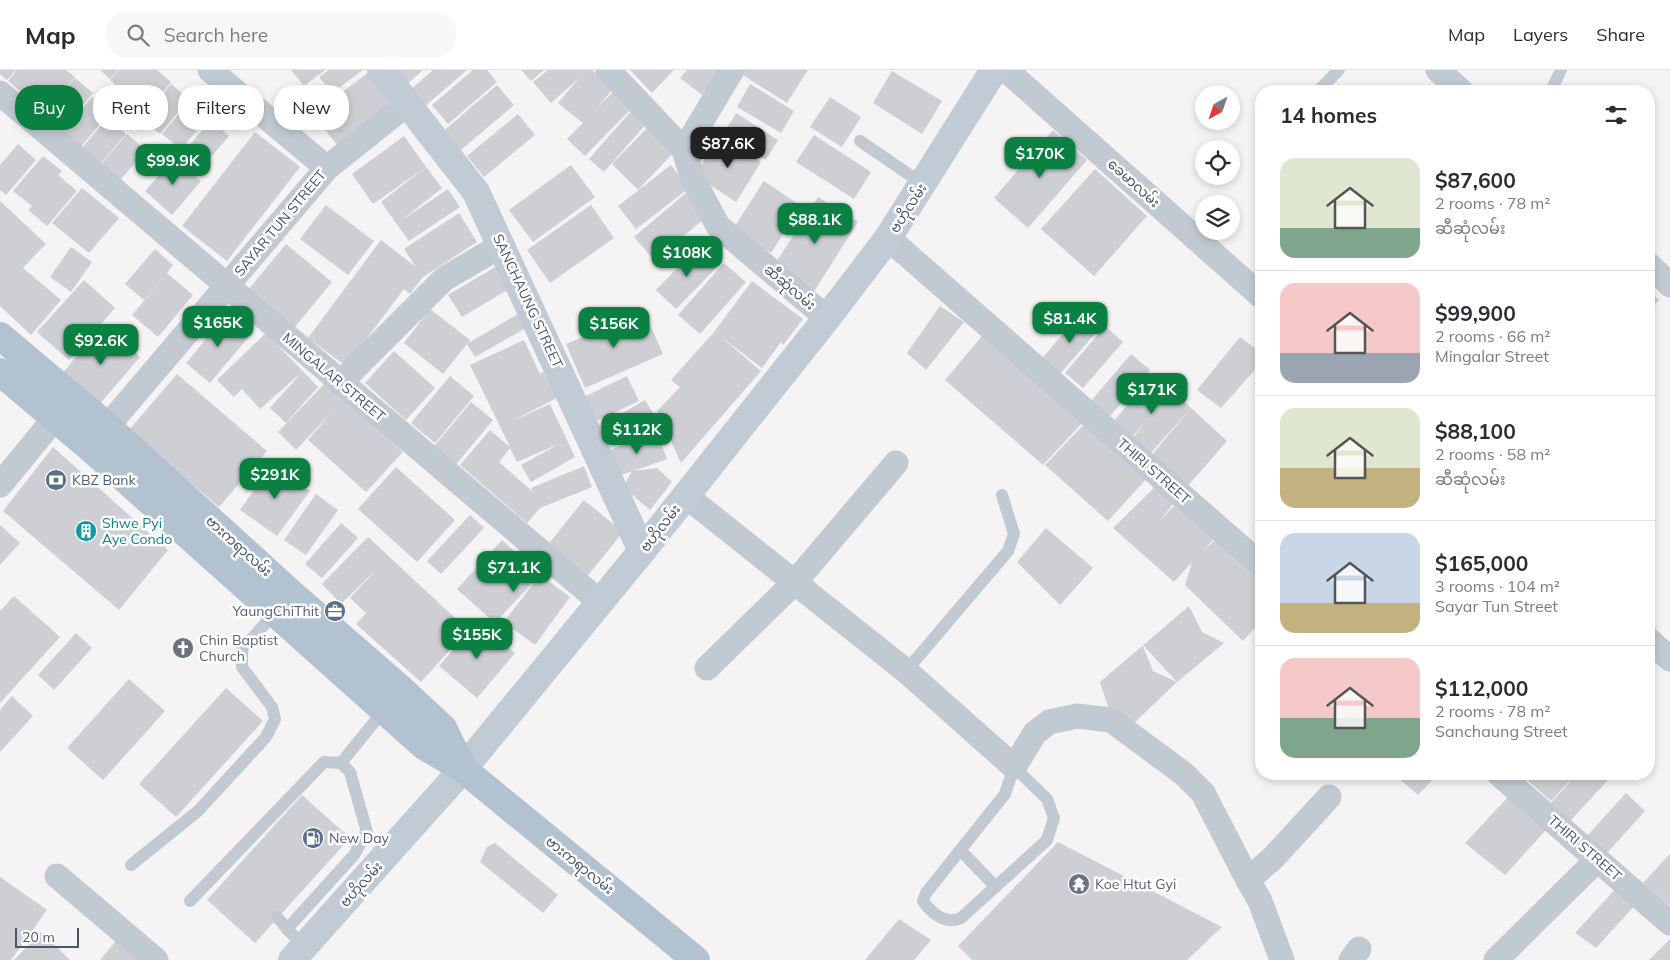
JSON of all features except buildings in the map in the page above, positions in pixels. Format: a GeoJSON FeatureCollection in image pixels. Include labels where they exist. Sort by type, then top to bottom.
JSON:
{"type":"FeatureCollection","features":[{"type":"Feature","properties":{"kind":"main road","name":"SANCHAUNG STREET"},"geometry":{"type":"LineString","coordinates":[[381,70],[476,192],[642,551]]}},
{"type":"Feature","properties":{"kind":"main road","name":"ဗဟိုလမ်း"},"geometry":{"type":"LineString","coordinates":[[294,945],[463,769],[686,496],[888,238],[994,70]]}},
{"type":"Feature","properties":{"kind":"main road","name":"ဗားကရာလမ်း"},"geometry":{"type":"LineString","coordinates":[[0,336],[73,396],[106,426],[284,603],[384,710],[424,746],[463,769],[696,960]]}},
{"type":"Feature","properties":{"kind":"main road","name":"ဗားကရာလမ်း"},"geometry":{"type":"LineString","coordinates":[[0,372],[89,447],[284,603],[401,689],[443,728],[463,769]]}},
{"type":"Feature","properties":{"kind":"street"},"geometry":{"type":"LineString","coordinates":[[210,70],[327,168]]}},
{"type":"Feature","properties":{"kind":"street","name":"ဆီဆုံလမ်း"},"geometry":{"type":"LineString","coordinates":[[608,70],[684,150],[693,179],[718,226],[827,318]]}},
{"type":"Feature","properties":{"kind":"street"},"geometry":{"type":"LineString","coordinates":[[684,150],[732,70]]}},
{"type":"Feature","properties":{"kind":"street","name":"ခေမာလမ်း"},"geometry":{"type":"LineString","coordinates":[[1006,70],[1255,291]]}},
{"type":"Feature","properties":{"kind":"street"},"geometry":{"type":"LineString","coordinates":[[1438,70],[1454,85]]}},
{"type":"Feature","properties":{"kind":"street","name":"MINGALAR STREET"},"geometry":{"type":"LineString","coordinates":[[0,93],[226,287],[600,602]]}},
{"type":"Feature","properties":{"kind":"street","name":"SAYAR TUN STREET"},"geometry":{"type":"LineString","coordinates":[[89,447],[327,168],[407,104]]}},
{"type":"Feature","properties":{"kind":"street","name":"THIRI STREET"},"geometry":{"type":"LineString","coordinates":[[888,238],[1255,560]]}},
{"type":"Feature","properties":{"kind":"street"},"geometry":{"type":"LineString","coordinates":[[340,383],[444,279],[502,245]]}},
{"type":"Feature","properties":{"kind":"street"},"geometry":{"type":"LineString","coordinates":[[1655,271],[1670,285]]}},
{"type":"Feature","properties":{"kind":"street"},"geometry":{"type":"LineString","coordinates":[[0,485],[73,396]]}},
{"type":"Feature","properties":{"kind":"street"},"geometry":{"type":"LineString","coordinates":[[707,668],[795,582],[896,463]]}},
{"type":"Feature","properties":{"kind":"street"},"geometry":{"type":"LineString","coordinates":[[686,496],[906,671],[1014,767],[1035,732],[1049,722],[1077,716],[1111,720],[1184,774],[1203,793],[1260,901],[1282,960]]}},
{"type":"Feature","properties":{"kind":"street"},"geometry":{"type":"LineString","coordinates":[[1655,645],[1670,659]]}},
{"type":"Feature","properties":{"kind":"street","name":"THIRI STREET"},"geometry":{"type":"LineString","coordinates":[[1506,780],[1670,923]]}},
{"type":"Feature","properties":{"kind":"street"},"geometry":{"type":"LineString","coordinates":[[1248,880],[1273,858],[1329,797]]}},
{"type":"Feature","properties":{"kind":"street"},"geometry":{"type":"LineString","coordinates":[[1496,960],[1597,860]]}},
{"type":"Feature","properties":{"kind":"street"},"geometry":{"type":"LineString","coordinates":[[57,876],[156,960]]}},
{"type":"Feature","properties":{"kind":"lane"},"geometry":{"type":"LineString","coordinates":[[1324,85],[1339,70]]}},
{"type":"Feature","properties":{"kind":"lane"},"geometry":{"type":"LineString","coordinates":[[1554,85],[1561,70]]}},
{"type":"Feature","properties":{"kind":"lane"},"geometry":{"type":"LineString","coordinates":[[860,141],[923,184]]}},
{"type":"Feature","properties":{"kind":"lane"},"geometry":{"type":"LineString","coordinates":[[906,671],[1008,551],[1014,534],[1002,495]]}},
{"type":"Feature","properties":{"kind":"lane"},"geometry":{"type":"LineString","coordinates":[[131,865],[198,810],[266,737],[275,719],[272,707],[242,667],[242,649],[284,603]]}},
{"type":"Feature","properties":{"kind":"lane"},"geometry":{"type":"LineString","coordinates":[[341,763],[384,710]]}},
{"type":"Feature","properties":{"kind":"lane"},"geometry":{"type":"LineString","coordinates":[[190,901],[244,852],[324,762],[341,763],[350,772],[367,832],[354,855],[294,945],[278,917]]}},
{"type":"Feature","properties":{"kind":"lane"},"geometry":{"type":"LineString","coordinates":[[1014,767],[1047,799],[1054,818],[1047,840],[961,918],[953,922],[946,921],[923,901],[926,893],[961,851],[1004,794],[1014,767]]}},
{"type":"Feature","properties":{"kind":"lane"},"geometry":{"type":"LineString","coordinates":[[961,851],[996,887]]}},
{"type":"Feature","properties":{"kind":"place","name":"KBZ Bank"},"geometry":{"type":"Point","coordinates":[56,480]}},
{"type":"Feature","properties":{"kind":"place","name":"Shwe Pyi Aye Condo"},"geometry":{"type":"Point","coordinates":[86,531]}},
{"type":"Feature","properties":{"kind":"place","name":"YaungChiThit"},"geometry":{"type":"Point","coordinates":[335,611]}},
{"type":"Feature","properties":{"kind":"place","name":"Chin Baptist Church"},"geometry":{"type":"Point","coordinates":[183,648]}},
{"type":"Feature","properties":{"kind":"place","name":"New Day"},"geometry":{"type":"Point","coordinates":[313,838]}},
{"type":"Feature","properties":{"kind":"place","name":"Koe Htut Gyi"},"geometry":{"type":"Point","coordinates":[1079,884]}}]}
